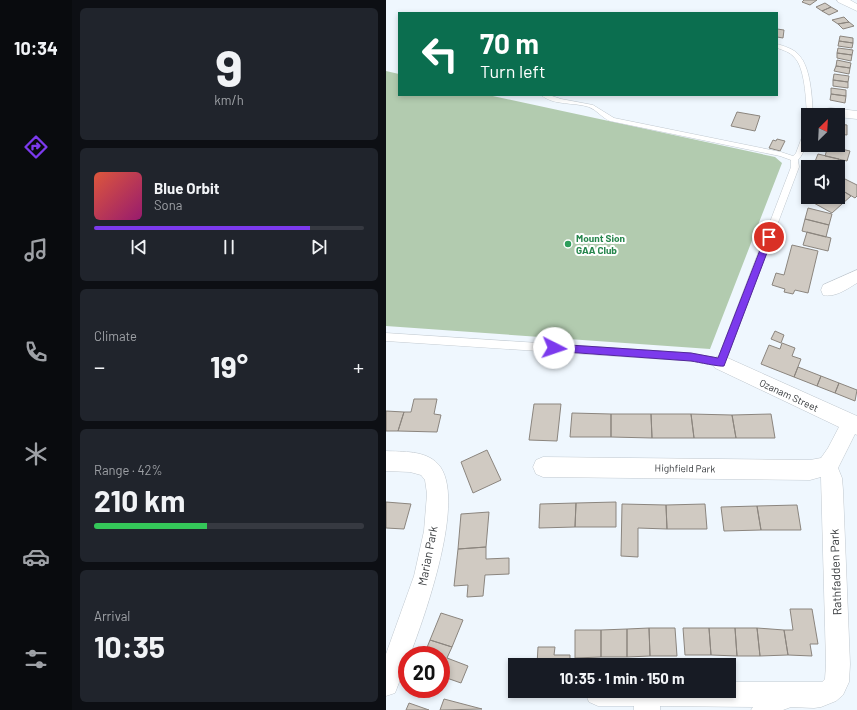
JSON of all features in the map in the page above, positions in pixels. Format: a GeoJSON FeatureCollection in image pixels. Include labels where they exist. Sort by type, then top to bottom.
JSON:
{"type":"FeatureCollection","features":[{"type":"Feature","properties":{"kind":"street"},"geometry":{"type":"LineString","coordinates":[[842,0],[857,8]]}},
{"type":"Feature","properties":{"kind":"street"},"geometry":{"type":"LineString","coordinates":[[845,114],[857,115]]}},
{"type":"Feature","properties":{"kind":"street"},"geometry":{"type":"LineString","coordinates":[[829,290],[857,276]]}},
{"type":"Feature","properties":{"kind":"street","name":"Ozanam Street"},"geometry":{"type":"LineString","coordinates":[[721,363],[854,425]]}},
{"type":"Feature","properties":{"kind":"street"},"geometry":{"type":"LineString","coordinates":[[827,466],[854,425]]}},
{"type":"Feature","properties":{"kind":"street","name":"Marian Park"},"geometry":{"type":"LineString","coordinates":[[386,461],[414,463],[429,469],[435,478],[437,501],[433,542],[422,589],[386,684]]}},
{"type":"Feature","properties":{"kind":"street","name":"Highfield Park"},"geometry":{"type":"LineString","coordinates":[[543,466],[810,470],[827,466]]}},
{"type":"Feature","properties":{"kind":"street","name":"Rathfadden Park"},"geometry":{"type":"LineString","coordinates":[[625,698],[647,702],[814,695],[828,693],[834,687],[837,679],[833,490],[832,478],[827,466]]}},
{"type":"Feature","properties":{"kind":"street","name":"Rathfadden Park"},"geometry":{"type":"LineString","coordinates":[[764,710],[777,698],[797,695]]}},
{"type":"Feature","properties":{"kind":"lane"},"geometry":{"type":"LineString","coordinates":[[778,46],[793,54],[800,61],[807,86],[809,108]]}},
{"type":"Feature","properties":{"kind":"lane"},"geometry":{"type":"LineString","coordinates":[[547,96],[557,100],[593,107],[602,116],[612,120],[781,154],[794,159]]}},
{"type":"Feature","properties":{"kind":"lane"},"geometry":{"type":"LineString","coordinates":[[794,159],[799,154],[801,148]]}},
{"type":"Feature","properties":{"kind":"lane"},"geometry":{"type":"LineString","coordinates":[[386,337],[691,357],[714,360],[721,363],[795,166],[796,162],[794,159]]}},
{"type":"Feature","properties":{"kind":"green space","name":"Mount Sion GAA Club"},"geometry":{"type":"Polygon","coordinates":[[[386,71],[398,74],[398,96],[493,96],[775,157],[782,163],[710,349],[386,326],[386,71]]]}},
{"type":"Feature","properties":{"kind":"building"},"geometry":{"type":"Polygon","coordinates":[[[804,0],[817,0],[810,5],[802,2],[804,0]]]}},
{"type":"Feature","properties":{"kind":"building"},"geometry":{"type":"Polygon","coordinates":[[[825,3],[831,7],[822,11],[816,7],[825,3]]]}},
{"type":"Feature","properties":{"kind":"building"},"geometry":{"type":"Polygon","coordinates":[[[831,7],[838,11],[829,15],[822,11],[831,7]]]}},
{"type":"Feature","properties":{"kind":"building"},"geometry":{"type":"Polygon","coordinates":[[[844,17],[849,22],[838,24],[832,20],[844,17]]]}},
{"type":"Feature","properties":{"kind":"building"},"geometry":{"type":"Polygon","coordinates":[[[849,22],[854,26],[843,29],[838,24],[849,22]]]}},
{"type":"Feature","properties":{"kind":"building"},"geometry":{"type":"Polygon","coordinates":[[[778,29],[784,30],[783,38],[778,37],[778,29]]]}},
{"type":"Feature","properties":{"kind":"building"},"geometry":{"type":"Polygon","coordinates":[[[840,36],[853,38],[853,43],[839,41],[840,36]]]}},
{"type":"Feature","properties":{"kind":"building"},"geometry":{"type":"Polygon","coordinates":[[[839,41],[853,43],[852,48],[838,46],[839,41]]]}},
{"type":"Feature","properties":{"kind":"building"},"geometry":{"type":"Polygon","coordinates":[[[838,48],[853,50],[852,55],[837,53],[838,48]]]}},
{"type":"Feature","properties":{"kind":"building"},"geometry":{"type":"Polygon","coordinates":[[[837,53],[852,55],[851,61],[837,58],[837,53]]]}},
{"type":"Feature","properties":{"kind":"building"},"geometry":{"type":"Polygon","coordinates":[[[837,60],[851,63],[850,68],[836,66],[837,60]]]}},
{"type":"Feature","properties":{"kind":"building"},"geometry":{"type":"Polygon","coordinates":[[[836,66],[850,68],[849,74],[834,71],[836,66]]]}},
{"type":"Feature","properties":{"kind":"building"},"geometry":{"type":"Polygon","coordinates":[[[834,74],[849,76],[848,82],[833,80],[834,74]]]}},
{"type":"Feature","properties":{"kind":"building"},"geometry":{"type":"Polygon","coordinates":[[[833,80],[848,82],[848,88],[833,86],[833,80]]]}},
{"type":"Feature","properties":{"kind":"building"},"geometry":{"type":"Polygon","coordinates":[[[831,88],[846,90],[846,96],[831,94],[831,88]]]}},
{"type":"Feature","properties":{"kind":"building"},"geometry":{"type":"Polygon","coordinates":[[[831,94],[846,96],[845,103],[830,100],[831,94]]]}},
{"type":"Feature","properties":{"kind":"building"},"geometry":{"type":"Polygon","coordinates":[[[737,112],[760,116],[755,131],[731,126],[737,112]]]}},
{"type":"Feature","properties":{"kind":"building"},"geometry":{"type":"Polygon","coordinates":[[[845,125],[847,125],[847,135],[845,135],[845,125]]]}},
{"type":"Feature","properties":{"kind":"building"},"geometry":{"type":"Polygon","coordinates":[[[777,139],[785,141],[780,151],[769,148],[773,140],[776,141],[777,139]]]}},
{"type":"Feature","properties":{"kind":"building"},"geometry":{"type":"Polygon","coordinates":[[[845,150],[850,151],[847,161],[825,156],[826,152],[845,152],[845,150]]]}},
{"type":"Feature","properties":{"kind":"building"},"geometry":{"type":"Polygon","coordinates":[[[818,154],[839,159],[839,160],[816,160],[818,154]]]}},
{"type":"Feature","properties":{"kind":"building"},"geometry":{"type":"Polygon","coordinates":[[[845,179],[857,185],[857,196],[855,198],[845,192],[845,179]]]}},
{"type":"Feature","properties":{"kind":"building"},"geometry":{"type":"Polygon","coordinates":[[[845,192],[851,196],[845,201],[845,192]]]}},
{"type":"Feature","properties":{"kind":"building"},"geometry":{"type":"Polygon","coordinates":[[[816,204],[842,204],[832,213],[816,204]]]}},
{"type":"Feature","properties":{"kind":"building"},"geometry":{"type":"Polygon","coordinates":[[[808,208],[832,214],[829,225],[805,219],[808,208]]]}},
{"type":"Feature","properties":{"kind":"building"},"geometry":{"type":"Polygon","coordinates":[[[805,219],[829,225],[826,237],[802,231],[805,219]]]}},
{"type":"Feature","properties":{"kind":"building"},"geometry":{"type":"Polygon","coordinates":[[[807,232],[831,238],[828,251],[803,245],[807,232]]]}},
{"type":"Feature","properties":{"kind":"building"},"geometry":{"type":"Polygon","coordinates":[[[792,245],[818,251],[808,293],[795,290],[793,294],[784,292],[785,289],[772,285],[776,273],[784,275],[792,245]]]}},
{"type":"Feature","properties":{"kind":"building"},"geometry":{"type":"Polygon","coordinates":[[[775,331],[784,335],[781,343],[771,339],[775,331]]]}},
{"type":"Feature","properties":{"kind":"building"},"geometry":{"type":"Polygon","coordinates":[[[782,343],[795,348],[792,356],[801,359],[794,377],[761,364],[769,345],[780,349],[782,343]]]}},
{"type":"Feature","properties":{"kind":"building"},"geometry":{"type":"Polygon","coordinates":[[[798,367],[821,376],[817,386],[794,377],[798,367]]]}},
{"type":"Feature","properties":{"kind":"building"},"geometry":{"type":"Polygon","coordinates":[[[821,376],[839,383],[835,393],[817,386],[821,376]]]}},
{"type":"Feature","properties":{"kind":"building"},"geometry":{"type":"Polygon","coordinates":[[[839,383],[857,390],[855,401],[835,393],[839,383]]]}},
{"type":"Feature","properties":{"kind":"building"},"geometry":{"type":"Polygon","coordinates":[[[414,399],[437,399],[434,414],[441,415],[437,432],[398,431],[404,412],[411,412],[414,399]]]}},
{"type":"Feature","properties":{"kind":"building"},"geometry":{"type":"Polygon","coordinates":[[[534,404],[561,404],[557,441],[529,440],[534,404]]]}},
{"type":"Feature","properties":{"kind":"building"},"geometry":{"type":"Polygon","coordinates":[[[386,411],[404,412],[398,431],[386,431],[386,411]]]}},
{"type":"Feature","properties":{"kind":"building"},"geometry":{"type":"Polygon","coordinates":[[[572,413],[611,414],[611,437],[570,437],[572,413]]]}},
{"type":"Feature","properties":{"kind":"building"},"geometry":{"type":"Polygon","coordinates":[[[611,414],[651,414],[652,438],[611,437],[611,414]]]}},
{"type":"Feature","properties":{"kind":"building"},"geometry":{"type":"Polygon","coordinates":[[[651,414],[691,414],[694,438],[652,438],[651,414]]]}},
{"type":"Feature","properties":{"kind":"building"},"geometry":{"type":"Polygon","coordinates":[[[691,414],[732,415],[736,438],[694,438],[691,414]]]}},
{"type":"Feature","properties":{"kind":"building"},"geometry":{"type":"Polygon","coordinates":[[[771,414],[775,438],[736,438],[732,415],[771,414]]]}},
{"type":"Feature","properties":{"kind":"building"},"geometry":{"type":"Polygon","coordinates":[[[487,450],[501,480],[473,493],[461,462],[487,450]]]}},
{"type":"Feature","properties":{"kind":"building"},"geometry":{"type":"Polygon","coordinates":[[[386,502],[411,504],[404,529],[386,528],[386,502]]]}},
{"type":"Feature","properties":{"kind":"building"},"geometry":{"type":"Polygon","coordinates":[[[616,502],[616,527],[575,527],[576,503],[616,502]]]}},
{"type":"Feature","properties":{"kind":"building"},"geometry":{"type":"Polygon","coordinates":[[[576,503],[575,527],[539,528],[540,504],[576,503]]]}},
{"type":"Feature","properties":{"kind":"building"},"geometry":{"type":"Polygon","coordinates":[[[622,504],[666,505],[667,529],[638,528],[638,557],[621,556],[622,504]]]}},
{"type":"Feature","properties":{"kind":"building"},"geometry":{"type":"Polygon","coordinates":[[[705,504],[707,529],[667,529],[666,505],[705,504]]]}},
{"type":"Feature","properties":{"kind":"building"},"geometry":{"type":"Polygon","coordinates":[[[797,505],[801,530],[761,530],[757,506],[797,505]]]}},
{"type":"Feature","properties":{"kind":"building"},"geometry":{"type":"Polygon","coordinates":[[[757,506],[761,530],[724,531],[721,507],[757,506]]]}},
{"type":"Feature","properties":{"kind":"building"},"geometry":{"type":"Polygon","coordinates":[[[489,512],[486,547],[458,549],[461,514],[489,512]]]}},
{"type":"Feature","properties":{"kind":"building"},"geometry":{"type":"Polygon","coordinates":[[[486,547],[486,559],[509,558],[509,574],[485,575],[483,596],[467,597],[468,585],[454,586],[458,549],[486,547]]]}},
{"type":"Feature","properties":{"kind":"building"},"geometry":{"type":"Polygon","coordinates":[[[790,609],[812,609],[818,644],[810,644],[812,656],[788,655],[784,630],[793,630],[790,609]]]}},
{"type":"Feature","properties":{"kind":"building"},"geometry":{"type":"Polygon","coordinates":[[[441,613],[463,620],[452,647],[430,640],[441,613]]]}},
{"type":"Feature","properties":{"kind":"building"},"geometry":{"type":"Polygon","coordinates":[[[649,628],[675,628],[677,656],[650,656],[649,628]]]}},
{"type":"Feature","properties":{"kind":"building"},"geometry":{"type":"Polygon","coordinates":[[[649,628],[650,656],[627,657],[627,629],[649,628]]]}},
{"type":"Feature","properties":{"kind":"building"},"geometry":{"type":"Polygon","coordinates":[[[683,628],[709,628],[711,655],[685,655],[683,628]]]}},
{"type":"Feature","properties":{"kind":"building"},"geometry":{"type":"Polygon","coordinates":[[[709,628],[735,628],[737,656],[711,655],[709,628]]]}},
{"type":"Feature","properties":{"kind":"building"},"geometry":{"type":"Polygon","coordinates":[[[735,628],[757,628],[760,656],[737,656],[735,628]]]}},
{"type":"Feature","properties":{"kind":"building"},"geometry":{"type":"Polygon","coordinates":[[[757,628],[784,630],[788,655],[760,656],[757,628]]]}},
{"type":"Feature","properties":{"kind":"building"},"geometry":{"type":"Polygon","coordinates":[[[627,629],[627,657],[601,657],[601,630],[627,629]]]}},
{"type":"Feature","properties":{"kind":"building"},"geometry":{"type":"Polygon","coordinates":[[[575,630],[601,630],[601,657],[575,658],[575,630]]]}},
{"type":"Feature","properties":{"kind":"building"},"geometry":{"type":"Polygon","coordinates":[[[430,640],[449,646],[428,646],[430,640]]]}},
{"type":"Feature","properties":{"kind":"building"},"geometry":{"type":"Polygon","coordinates":[[[538,647],[555,647],[554,655],[570,655],[570,658],[537,658],[538,647]]]}},
{"type":"Feature","properties":{"kind":"building"},"geometry":{"type":"Polygon","coordinates":[[[450,659],[468,666],[461,683],[450,679],[450,659]]]}},
{"type":"Feature","properties":{"kind":"building"},"geometry":{"type":"Polygon","coordinates":[[[444,699],[482,709],[440,710],[444,699]]]}},
{"type":"Feature","properties":{"kind":"building"},"geometry":{"type":"Polygon","coordinates":[[[409,703],[429,710],[406,710],[409,703]]]}},
{"type":"Feature","properties":{"kind":"place","name":"Mount Sion GAA Club"},"geometry":{"type":"Point","coordinates":[568,244]}},
{"type":"Feature","properties":{"kind":"route"},"geometry":{"type":"LineString","coordinates":[[554,348],[691,357],[714,360],[721,363],[769,237]]}}]}
